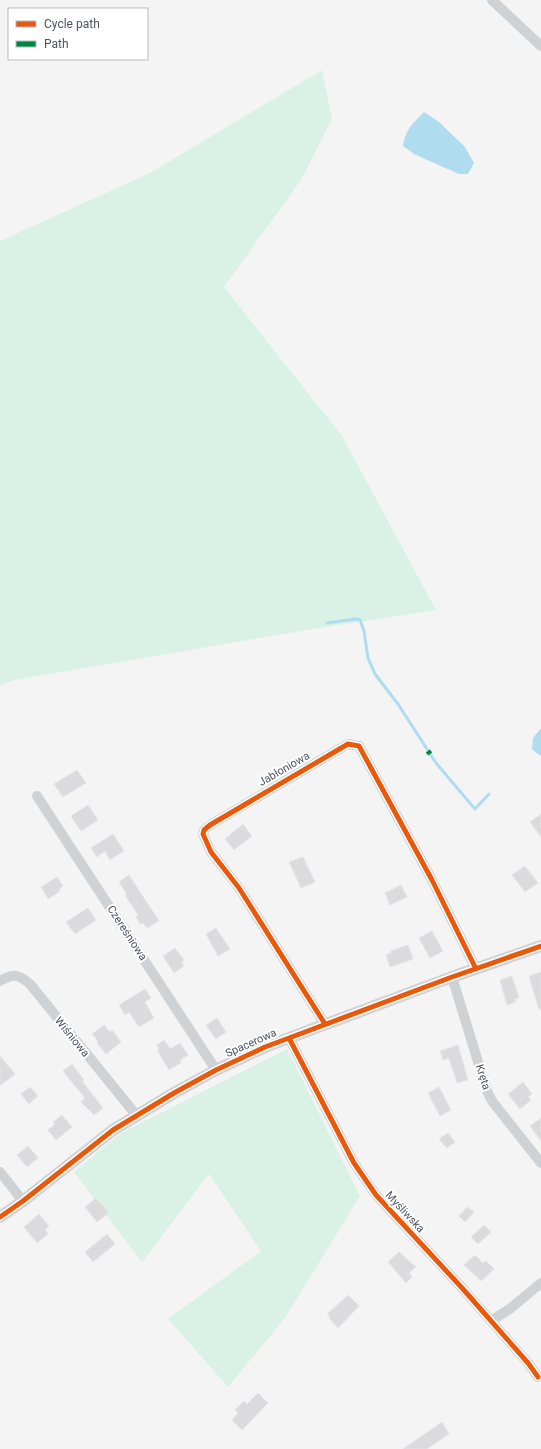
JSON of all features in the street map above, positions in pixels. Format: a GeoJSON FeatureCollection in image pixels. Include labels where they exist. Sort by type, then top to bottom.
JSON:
{"type":"FeatureCollection","features":[{"type":"Feature","properties":{"kind":"street"},"geometry":{"type":"LineString","coordinates":[[492,0],[541,46]]}},
{"type":"Feature","properties":{"kind":"street","name":"Jabłoniowa"},"geometry":{"type":"LineString","coordinates":[[325,1024],[239,888],[211,852],[203,834],[204,830],[210,825],[348,744],[359,746],[432,880],[476,969]]}},
{"type":"Feature","properties":{"kind":"street","name":"Czereśniowa"},"geometry":{"type":"LineString","coordinates":[[37,796],[216,1070]]}},
{"type":"Feature","properties":{"kind":"street","name":"Spacerowa"},"geometry":{"type":"LineString","coordinates":[[0,1218],[23,1202],[113,1130],[174,1093],[216,1070],[265,1047],[325,1024],[541,946]]}},
{"type":"Feature","properties":{"kind":"street","name":"Wiśniowa"},"geometry":{"type":"LineString","coordinates":[[0,981],[8,976],[16,976],[22,977],[30,984],[137,1116]]}},
{"type":"Feature","properties":{"kind":"street","name":"Kręta"},"geometry":{"type":"LineString","coordinates":[[452,977],[486,1091],[492,1101],[541,1163]]}},
{"type":"Feature","properties":{"kind":"street","name":"Myśliwska"},"geometry":{"type":"LineString","coordinates":[[289,1038],[354,1163],[376,1195],[463,1288],[528,1362],[538,1377]]}},
{"type":"Feature","properties":{"kind":"street"},"geometry":{"type":"LineString","coordinates":[[0,1172],[23,1202]]}},
{"type":"Feature","properties":{"kind":"street"},"geometry":{"type":"LineString","coordinates":[[491,1321],[511,1308],[541,1283]]}},
{"type":"Feature","properties":{"kind":"green space"},"geometry":{"type":"Polygon","coordinates":[[[322,70],[332,119],[301,180],[224,287],[342,436],[436,610],[307,630],[14,680],[0,686],[0,241],[150,173],[322,70]]]}},
{"type":"Feature","properties":{"kind":"green space"},"geometry":{"type":"Polygon","coordinates":[[[287,1049],[360,1196],[285,1318],[228,1387],[168,1319],[261,1251],[209,1174],[142,1262],[74,1172],[121,1133],[287,1049]]]}},
{"type":"Feature","properties":{"kind":"water"},"geometry":{"type":"Polygon","coordinates":[[[424,112],[439,122],[465,147],[474,163],[468,174],[459,174],[414,154],[403,146],[410,127],[424,112]]]}},
{"type":"Feature","properties":{"kind":"water"},"geometry":{"type":"Polygon","coordinates":[[[541,728],[541,755],[539,755],[532,749],[533,738],[541,728]]]}},
{"type":"Feature","properties":{"kind":"building"},"geometry":{"type":"Polygon","coordinates":[[[77,770],[86,783],[63,797],[54,784],[77,770]]]}},
{"type":"Feature","properties":{"kind":"building"},"geometry":{"type":"Polygon","coordinates":[[[88,805],[98,820],[81,831],[71,816],[88,805]]]}},
{"type":"Feature","properties":{"kind":"building"},"geometry":{"type":"Polygon","coordinates":[[[541,814],[541,837],[530,822],[541,814]]]}},
{"type":"Feature","properties":{"kind":"building"},"geometry":{"type":"Polygon","coordinates":[[[243,824],[252,836],[234,850],[225,839],[243,824]]]}},
{"type":"Feature","properties":{"kind":"building"},"geometry":{"type":"Polygon","coordinates":[[[113,834],[124,851],[110,860],[105,851],[97,857],[91,848],[113,834]]]}},
{"type":"Feature","properties":{"kind":"building"},"geometry":{"type":"Polygon","coordinates":[[[303,857],[315,882],[301,888],[289,862],[303,857]]]}},
{"type":"Feature","properties":{"kind":"building"},"geometry":{"type":"Polygon","coordinates":[[[525,866],[538,883],[525,892],[512,875],[525,866]]]}},
{"type":"Feature","properties":{"kind":"building"},"geometry":{"type":"Polygon","coordinates":[[[129,875],[159,921],[147,928],[143,923],[140,924],[136,917],[138,915],[125,895],[127,894],[119,882],[129,875]]]}},
{"type":"Feature","properties":{"kind":"building"},"geometry":{"type":"Polygon","coordinates":[[[57,877],[63,886],[59,889],[60,891],[48,899],[41,887],[57,877]]]}},
{"type":"Feature","properties":{"kind":"building"},"geometry":{"type":"Polygon","coordinates":[[[401,885],[407,897],[390,905],[385,893],[401,885]]]}},
{"type":"Feature","properties":{"kind":"building"},"geometry":{"type":"Polygon","coordinates":[[[88,908],[96,920],[75,934],[66,922],[88,908]]]}},
{"type":"Feature","properties":{"kind":"building"},"geometry":{"type":"Polygon","coordinates":[[[216,928],[230,949],[218,956],[206,934],[216,928]]]}},
{"type":"Feature","properties":{"kind":"building"},"geometry":{"type":"Polygon","coordinates":[[[432,931],[443,951],[430,958],[419,938],[432,931]]]}},
{"type":"Feature","properties":{"kind":"building"},"geometry":{"type":"Polygon","coordinates":[[[408,945],[413,959],[390,967],[386,955],[391,953],[391,951],[408,945]]]}},
{"type":"Feature","properties":{"kind":"building"},"geometry":{"type":"Polygon","coordinates":[[[175,948],[184,960],[181,962],[184,966],[174,973],[163,956],[175,948]]]}},
{"type":"Feature","properties":{"kind":"building"},"geometry":{"type":"Polygon","coordinates":[[[541,972],[541,1009],[539,1009],[529,976],[541,972]]]}},
{"type":"Feature","properties":{"kind":"building"},"geometry":{"type":"Polygon","coordinates":[[[512,976],[519,998],[515,999],[516,1002],[507,1005],[500,980],[512,976]]]}},
{"type":"Feature","properties":{"kind":"building"},"geometry":{"type":"Polygon","coordinates":[[[145,989],[151,998],[145,1002],[154,1018],[139,1027],[129,1012],[125,1015],[119,1005],[145,989]]]}},
{"type":"Feature","properties":{"kind":"building"},"geometry":{"type":"Polygon","coordinates":[[[217,1018],[226,1032],[216,1039],[206,1025],[217,1018]]]}},
{"type":"Feature","properties":{"kind":"building"},"geometry":{"type":"Polygon","coordinates":[[[104,1025],[110,1032],[112,1030],[121,1042],[106,1054],[92,1034],[104,1025]]]}},
{"type":"Feature","properties":{"kind":"building"},"geometry":{"type":"Polygon","coordinates":[[[164,1040],[170,1049],[180,1043],[188,1055],[180,1060],[181,1063],[169,1070],[157,1050],[159,1049],[157,1045],[164,1040]]]}},
{"type":"Feature","properties":{"kind":"building"},"geometry":{"type":"Polygon","coordinates":[[[458,1045],[468,1080],[457,1083],[449,1058],[443,1060],[440,1051],[458,1045]]]}},
{"type":"Feature","properties":{"kind":"building"},"geometry":{"type":"Polygon","coordinates":[[[0,1056],[15,1074],[0,1086],[0,1056]]]}},
{"type":"Feature","properties":{"kind":"building"},"geometry":{"type":"Polygon","coordinates":[[[72,1064],[84,1080],[82,1081],[103,1108],[94,1115],[81,1102],[85,1098],[63,1071],[72,1064]]]}},
{"type":"Feature","properties":{"kind":"building"},"geometry":{"type":"Polygon","coordinates":[[[523,1082],[532,1094],[528,1097],[531,1100],[520,1109],[508,1094],[523,1082]]]}},
{"type":"Feature","properties":{"kind":"building"},"geometry":{"type":"Polygon","coordinates":[[[30,1087],[38,1096],[29,1104],[21,1094],[30,1087]]]}},
{"type":"Feature","properties":{"kind":"building"},"geometry":{"type":"Polygon","coordinates":[[[439,1087],[451,1110],[440,1116],[428,1093],[439,1087]]]}},
{"type":"Feature","properties":{"kind":"building"},"geometry":{"type":"Polygon","coordinates":[[[62,1115],[72,1127],[56,1140],[48,1130],[55,1124],[53,1122],[62,1115]]]}},
{"type":"Feature","properties":{"kind":"building"},"geometry":{"type":"Polygon","coordinates":[[[541,1118],[541,1141],[530,1126],[541,1118]]]}},
{"type":"Feature","properties":{"kind":"building"},"geometry":{"type":"Polygon","coordinates":[[[448,1133],[455,1142],[447,1148],[439,1139],[448,1133]]]}},
{"type":"Feature","properties":{"kind":"building"},"geometry":{"type":"Polygon","coordinates":[[[28,1146],[38,1158],[27,1167],[17,1155],[28,1146]]]}},
{"type":"Feature","properties":{"kind":"building"},"geometry":{"type":"Polygon","coordinates":[[[96,1198],[109,1213],[97,1222],[85,1207],[96,1198]]]}},
{"type":"Feature","properties":{"kind":"building"},"geometry":{"type":"Polygon","coordinates":[[[467,1207],[474,1212],[465,1222],[459,1216],[467,1207]]]}},
{"type":"Feature","properties":{"kind":"building"},"geometry":{"type":"Polygon","coordinates":[[[39,1214],[49,1226],[45,1230],[48,1234],[37,1243],[24,1227],[39,1214]]]}},
{"type":"Feature","properties":{"kind":"building"},"geometry":{"type":"Polygon","coordinates":[[[484,1225],[491,1232],[478,1244],[471,1237],[484,1225]]]}},
{"type":"Feature","properties":{"kind":"building"},"geometry":{"type":"Polygon","coordinates":[[[107,1234],[115,1244],[93,1262],[85,1252],[107,1234]]]}},
{"type":"Feature","properties":{"kind":"building"},"geometry":{"type":"Polygon","coordinates":[[[399,1252],[416,1267],[409,1273],[412,1277],[406,1283],[388,1262],[399,1252]]]}},
{"type":"Feature","properties":{"kind":"building"},"geometry":{"type":"Polygon","coordinates":[[[475,1255],[483,1263],[486,1261],[494,1269],[481,1281],[464,1265],[475,1255]]]}},
{"type":"Feature","properties":{"kind":"building"},"geometry":{"type":"Polygon","coordinates":[[[348,1295],[359,1306],[338,1328],[327,1314],[348,1295]]]}},
{"type":"Feature","properties":{"kind":"building"},"geometry":{"type":"Polygon","coordinates":[[[258,1393],[268,1403],[242,1430],[232,1420],[238,1413],[235,1410],[244,1401],[247,1404],[258,1393]]]}},
{"type":"Feature","properties":{"kind":"building"},"geometry":{"type":"Polygon","coordinates":[[[442,1422],[449,1434],[427,1449],[403,1449],[442,1422]]]}},
{"type":"Feature","properties":{"kind":"waterway"},"geometry":{"type":"LineString","coordinates":[[327,623],[356,619],[360,620],[364,631],[368,658],[375,674],[398,704],[436,763],[475,809],[489,794]]}},
{"type":"Feature","properties":{"kind":"marked path"},"geometry":{"type":"LineString","coordinates":[[427,754],[431,751]]}},
{"type":"Feature","properties":{"kind":"cycle path"},"geometry":{"type":"LineString","coordinates":[[325,1024],[239,888],[211,852],[203,834],[204,830],[210,825],[348,744],[359,746],[432,880],[476,969]]}},
{"type":"Feature","properties":{"kind":"cycle path"},"geometry":{"type":"LineString","coordinates":[[0,1217],[23,1201],[113,1130],[174,1093],[216,1070],[265,1047],[452,977],[541,946]]}},
{"type":"Feature","properties":{"kind":"cycle path"},"geometry":{"type":"LineString","coordinates":[[289,1038],[354,1163],[376,1195],[463,1289],[528,1363],[538,1377]]}}]}
